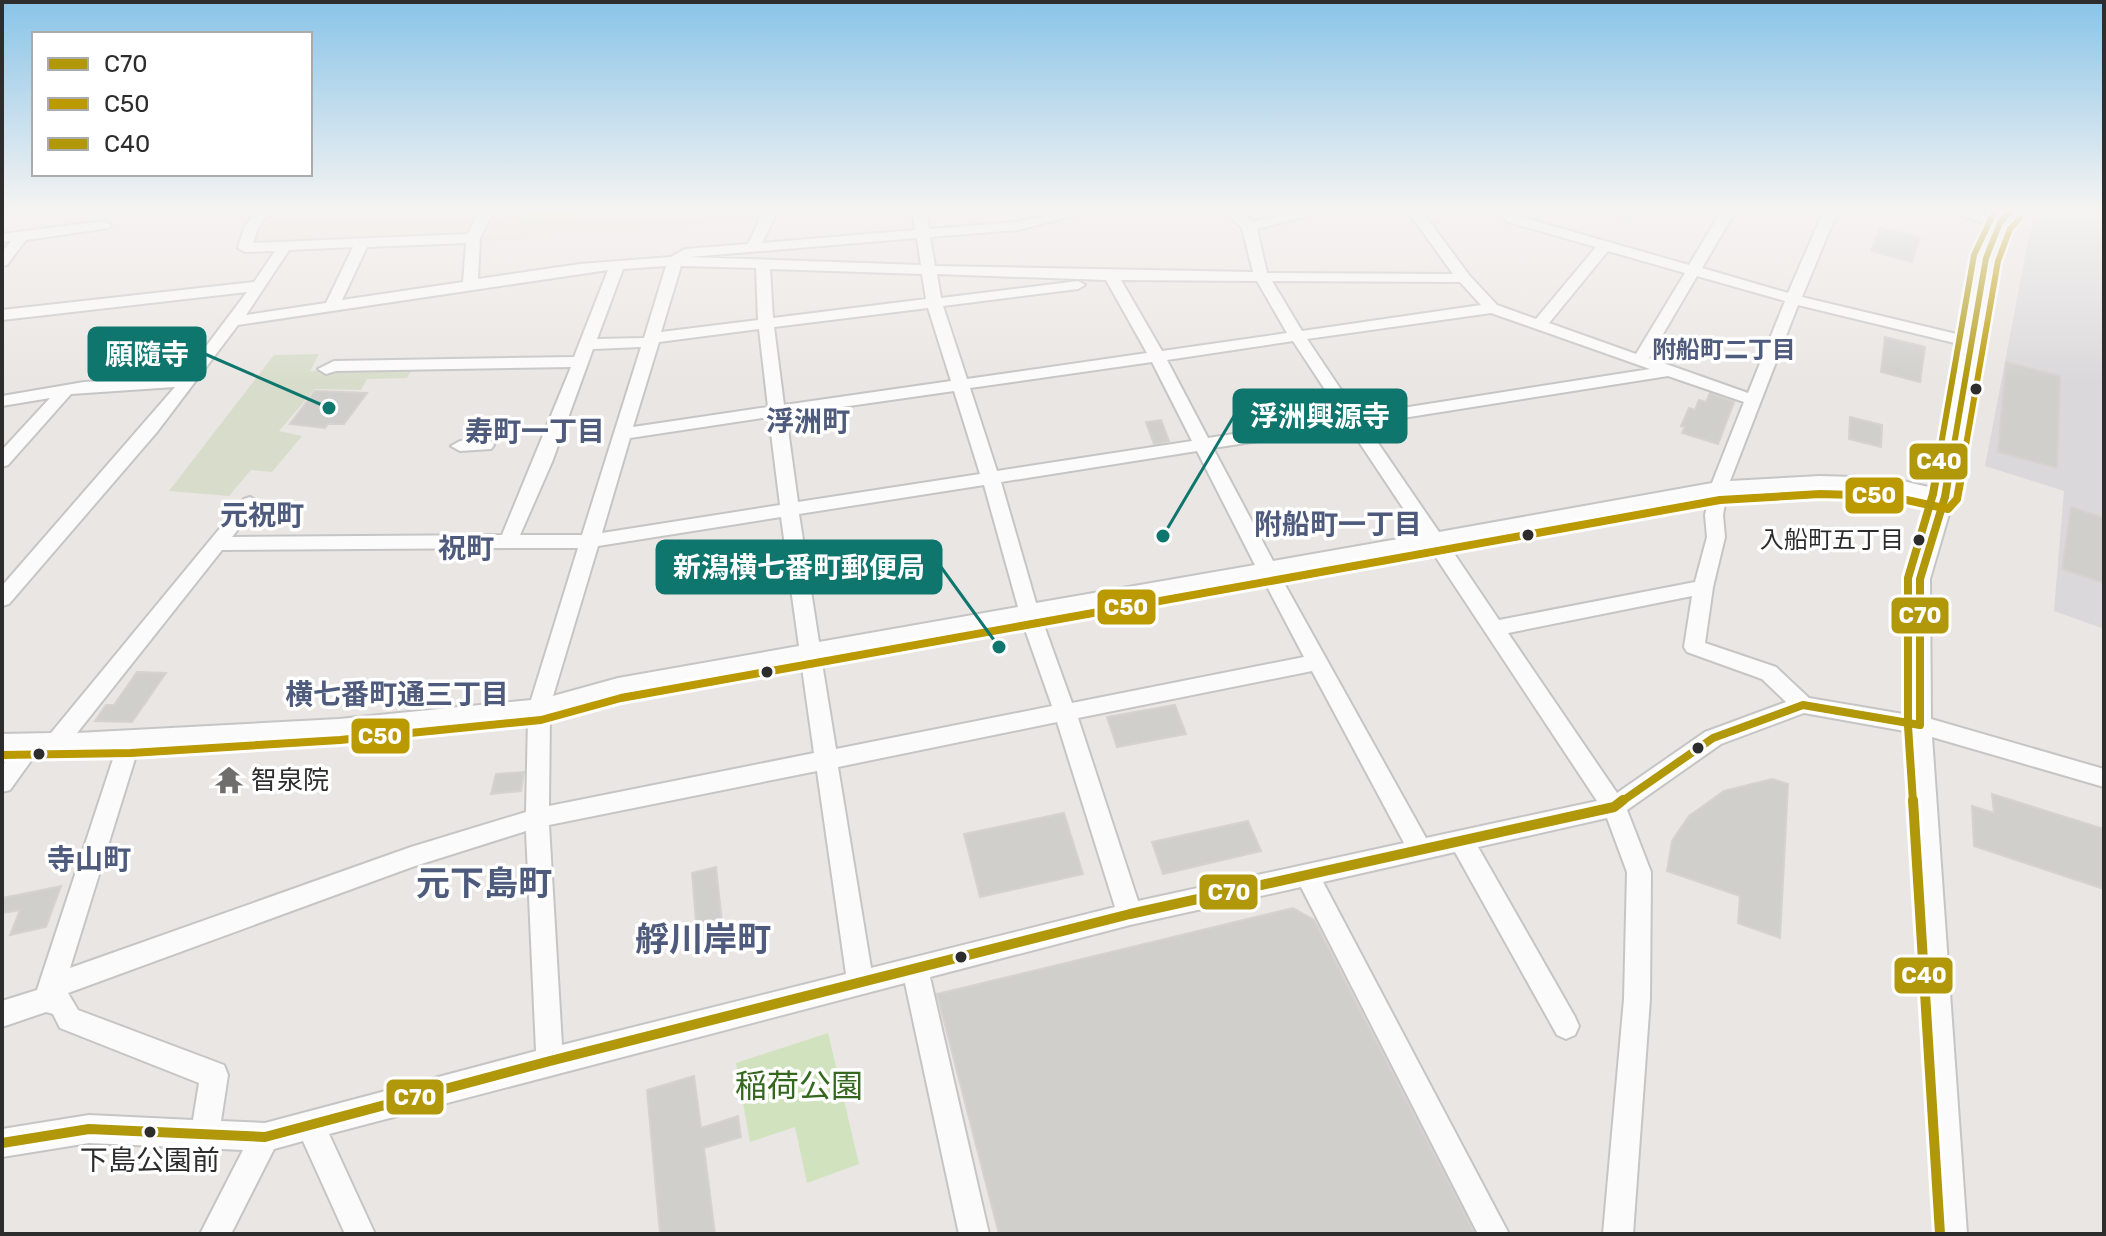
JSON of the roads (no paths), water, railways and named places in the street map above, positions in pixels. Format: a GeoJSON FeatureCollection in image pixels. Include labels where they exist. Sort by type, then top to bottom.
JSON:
{"type":"FeatureCollection","features":[{"type":"Feature","properties":{"kind":"street"},"geometry":{"type":"LineString","coordinates":[[2,599],[94,496],[237,321],[271,268]]}},
{"type":"Feature","properties":{"kind":"street"},"geometry":{"type":"LineString","coordinates":[[331,308],[350,268]]}},
{"type":"Feature","properties":{"kind":"street"},"geometry":{"type":"LineString","coordinates":[[470,285],[471,268]]}},
{"type":"Feature","properties":{"kind":"street"},"geometry":{"type":"LineString","coordinates":[[237,321],[597,268]]}},
{"type":"Feature","properties":{"kind":"street"},"geometry":{"type":"LineString","coordinates":[[508,542],[543,462],[616,268]]}},
{"type":"Feature","properties":{"kind":"street"},"geometry":{"type":"LineString","coordinates":[[550,1061],[537,818],[539,708],[673,268]]}},
{"type":"Feature","properties":{"kind":"street"},"geometry":{"type":"LineString","coordinates":[[759,268],[810,650],[860,982]]}},
{"type":"Feature","properties":{"kind":"street"},"geometry":{"type":"LineString","coordinates":[[881,268],[1112,278],[1464,278]]}},
{"type":"Feature","properties":{"kind":"street"},"geometry":{"type":"LineString","coordinates":[[926,268],[934,303],[991,479],[1029,612],[1130,914]]}},
{"type":"Feature","properties":{"kind":"street"},"geometry":{"type":"LineString","coordinates":[[1259,268],[1297,336],[1614,807],[1639,872],[1637,999],[1618,1234]]}},
{"type":"Feature","properties":{"kind":"street"},"geometry":{"type":"LineString","coordinates":[[1456,268],[1492,308]]}},
{"type":"Feature","properties":{"kind":"street"},"geometry":{"type":"LineString","coordinates":[[1540,324],[1586,268]]}},
{"type":"Feature","properties":{"kind":"street"},"geometry":{"type":"LineString","coordinates":[[1684,268],[1793,299],[1971,342]]}},
{"type":"Feature","properties":{"kind":"street"},"geometry":{"type":"LineString","coordinates":[[1641,359],[1697,268]]}},
{"type":"Feature","properties":{"kind":"street"},"geometry":{"type":"LineString","coordinates":[[1803,705],[1769,673],[1694,647],[1703,587],[1716,537],[1714,515],[1719,488],[1806,268]]}},
{"type":"Feature","properties":{"kind":"street"},"geometry":{"type":"LineString","coordinates":[[1952,1234],[1920,725],[1920,579],[1945,497],[1984,268]]}},
{"type":"Feature","properties":{"kind":"street"},"geometry":{"type":"LineString","coordinates":[[588,344],[652,340],[766,326],[1112,278]]}},
{"type":"Feature","properties":{"kind":"street"},"geometry":{"type":"LineString","coordinates":[[1112,278],[1157,356],[1267,569],[1420,850]]}},
{"type":"Feature","properties":{"kind":"street"},"geometry":{"type":"LineString","coordinates":[[2,315],[260,286]]}},
{"type":"Feature","properties":{"kind":"street"},"geometry":{"type":"LineString","coordinates":[[625,433],[1492,308],[1753,400]]}},
{"type":"Feature","properties":{"kind":"street"},"geometry":{"type":"LineString","coordinates":[[326,369],[334,366],[581,362]]}},
{"type":"Feature","properties":{"kind":"street"},"geometry":{"type":"LineString","coordinates":[[215,544],[590,541],[1668,371]]}},
{"type":"Feature","properties":{"kind":"street"},"geometry":{"type":"LineString","coordinates":[[2,401],[65,391],[187,382]]}},
{"type":"Feature","properties":{"kind":"street"},"geometry":{"type":"LineString","coordinates":[[2,461],[65,391]]}},
{"type":"Feature","properties":{"kind":"street"},"geometry":{"type":"LineString","coordinates":[[460,446],[485,445]]}},
{"type":"Feature","properties":{"kind":"street"},"geometry":{"type":"LineString","coordinates":[[2,743],[130,741],[339,728],[539,708],[618,686],[810,650],[1719,488],[1847,482],[1890,484],[1945,497]]}},
{"type":"Feature","properties":{"kind":"street"},"geometry":{"type":"LineString","coordinates":[[56,743],[250,503]]}},
{"type":"Feature","properties":{"kind":"street"},"geometry":{"type":"LineString","coordinates":[[1495,628],[1703,587]]}},
{"type":"Feature","properties":{"kind":"street"},"geometry":{"type":"LineString","coordinates":[[2,1014],[411,857],[537,818],[1317,662]]}},
{"type":"Feature","properties":{"kind":"street"},"geometry":{"type":"LineString","coordinates":[[2,1143],[89,1129],[265,1137],[550,1061],[1130,914],[1614,807],[1713,738],[1754,720],[1803,705],[1920,725],[2104,778]]}},
{"type":"Feature","properties":{"kind":"street"},"geometry":{"type":"LineString","coordinates":[[49,994],[130,741]]}},
{"type":"Feature","properties":{"kind":"street"},"geometry":{"type":"LineString","coordinates":[[2,783],[32,743]]}},
{"type":"Feature","properties":{"kind":"street"},"geometry":{"type":"LineString","coordinates":[[1461,840],[1566,1026]]}},
{"type":"Feature","properties":{"kind":"street"},"geometry":{"type":"LineString","coordinates":[[1307,875],[1494,1234]]}},
{"type":"Feature","properties":{"kind":"street"},"geometry":{"type":"LineString","coordinates":[[915,968],[974,1234]]}},
{"type":"Feature","properties":{"kind":"street"},"geometry":{"type":"LineString","coordinates":[[49,994],[61,1003],[69,1019],[214,1075],[205,1134]]}},
{"type":"Feature","properties":{"kind":"street"},"geometry":{"type":"LineString","coordinates":[[310,1125],[360,1234]]}},
{"type":"Feature","properties":{"kind":"street"},"geometry":{"type":"LineString","coordinates":[[215,1234],[265,1137]]}},
{"type":"Feature","properties":{"kind":"place","name":"願隨寺"},"geometry":{"type":"Point","coordinates":[329,408]}},
{"type":"Feature","properties":{"kind":"place","name":"浮洲興源寺"},"geometry":{"type":"Point","coordinates":[1163,536]}},
{"type":"Feature","properties":{"kind":"place","name":"入船町五丁目"},"geometry":{"type":"Point","coordinates":[1919,540]}},
{"type":"Feature","properties":{"kind":"place","name":"新潟横七番町郵便局"},"geometry":{"type":"Point","coordinates":[999,647]}},
{"type":"Feature","properties":{"kind":"place","name":"智泉院"},"geometry":{"type":"Point","coordinates":[229,780]}},
{"type":"Feature","properties":{"kind":"place","name":"下島公園前"},"geometry":{"type":"Point","coordinates":[150,1132]}},
{"type":"Feature","properties":{"kind":"district","name":"附船町二丁目"},"geometry":{"type":"Point","coordinates":[1724,350]}},
{"type":"Feature","properties":{"kind":"district","name":"浮洲町"},"geometry":{"type":"Point","coordinates":[808,421]}},
{"type":"Feature","properties":{"kind":"district","name":"寿町一丁目"},"geometry":{"type":"Point","coordinates":[535,431]}},
{"type":"Feature","properties":{"kind":"district","name":"元祝町"},"geometry":{"type":"Point","coordinates":[262,515]}},
{"type":"Feature","properties":{"kind":"district","name":"附船町一丁目"},"geometry":{"type":"Point","coordinates":[1338,524]}},
{"type":"Feature","properties":{"kind":"district","name":"祝町"},"geometry":{"type":"Point","coordinates":[466,548]}},
{"type":"Feature","properties":{"kind":"district","name":"横七番町通三丁目"},"geometry":{"type":"Point","coordinates":[397,694]}},
{"type":"Feature","properties":{"kind":"district","name":"寺山町"},"geometry":{"type":"Point","coordinates":[89,859]}},
{"type":"Feature","properties":{"kind":"district","name":"元下島町"},"geometry":{"type":"Point","coordinates":[484,883]}},
{"type":"Feature","properties":{"kind":"district","name":"艀川岸町"},"geometry":{"type":"Point","coordinates":[703,939]}},
{"type":"Feature","properties":{"kind":"park label","name":"稲荷公園"},"geometry":{"type":"Point","coordinates":[799,1086]}}]}
